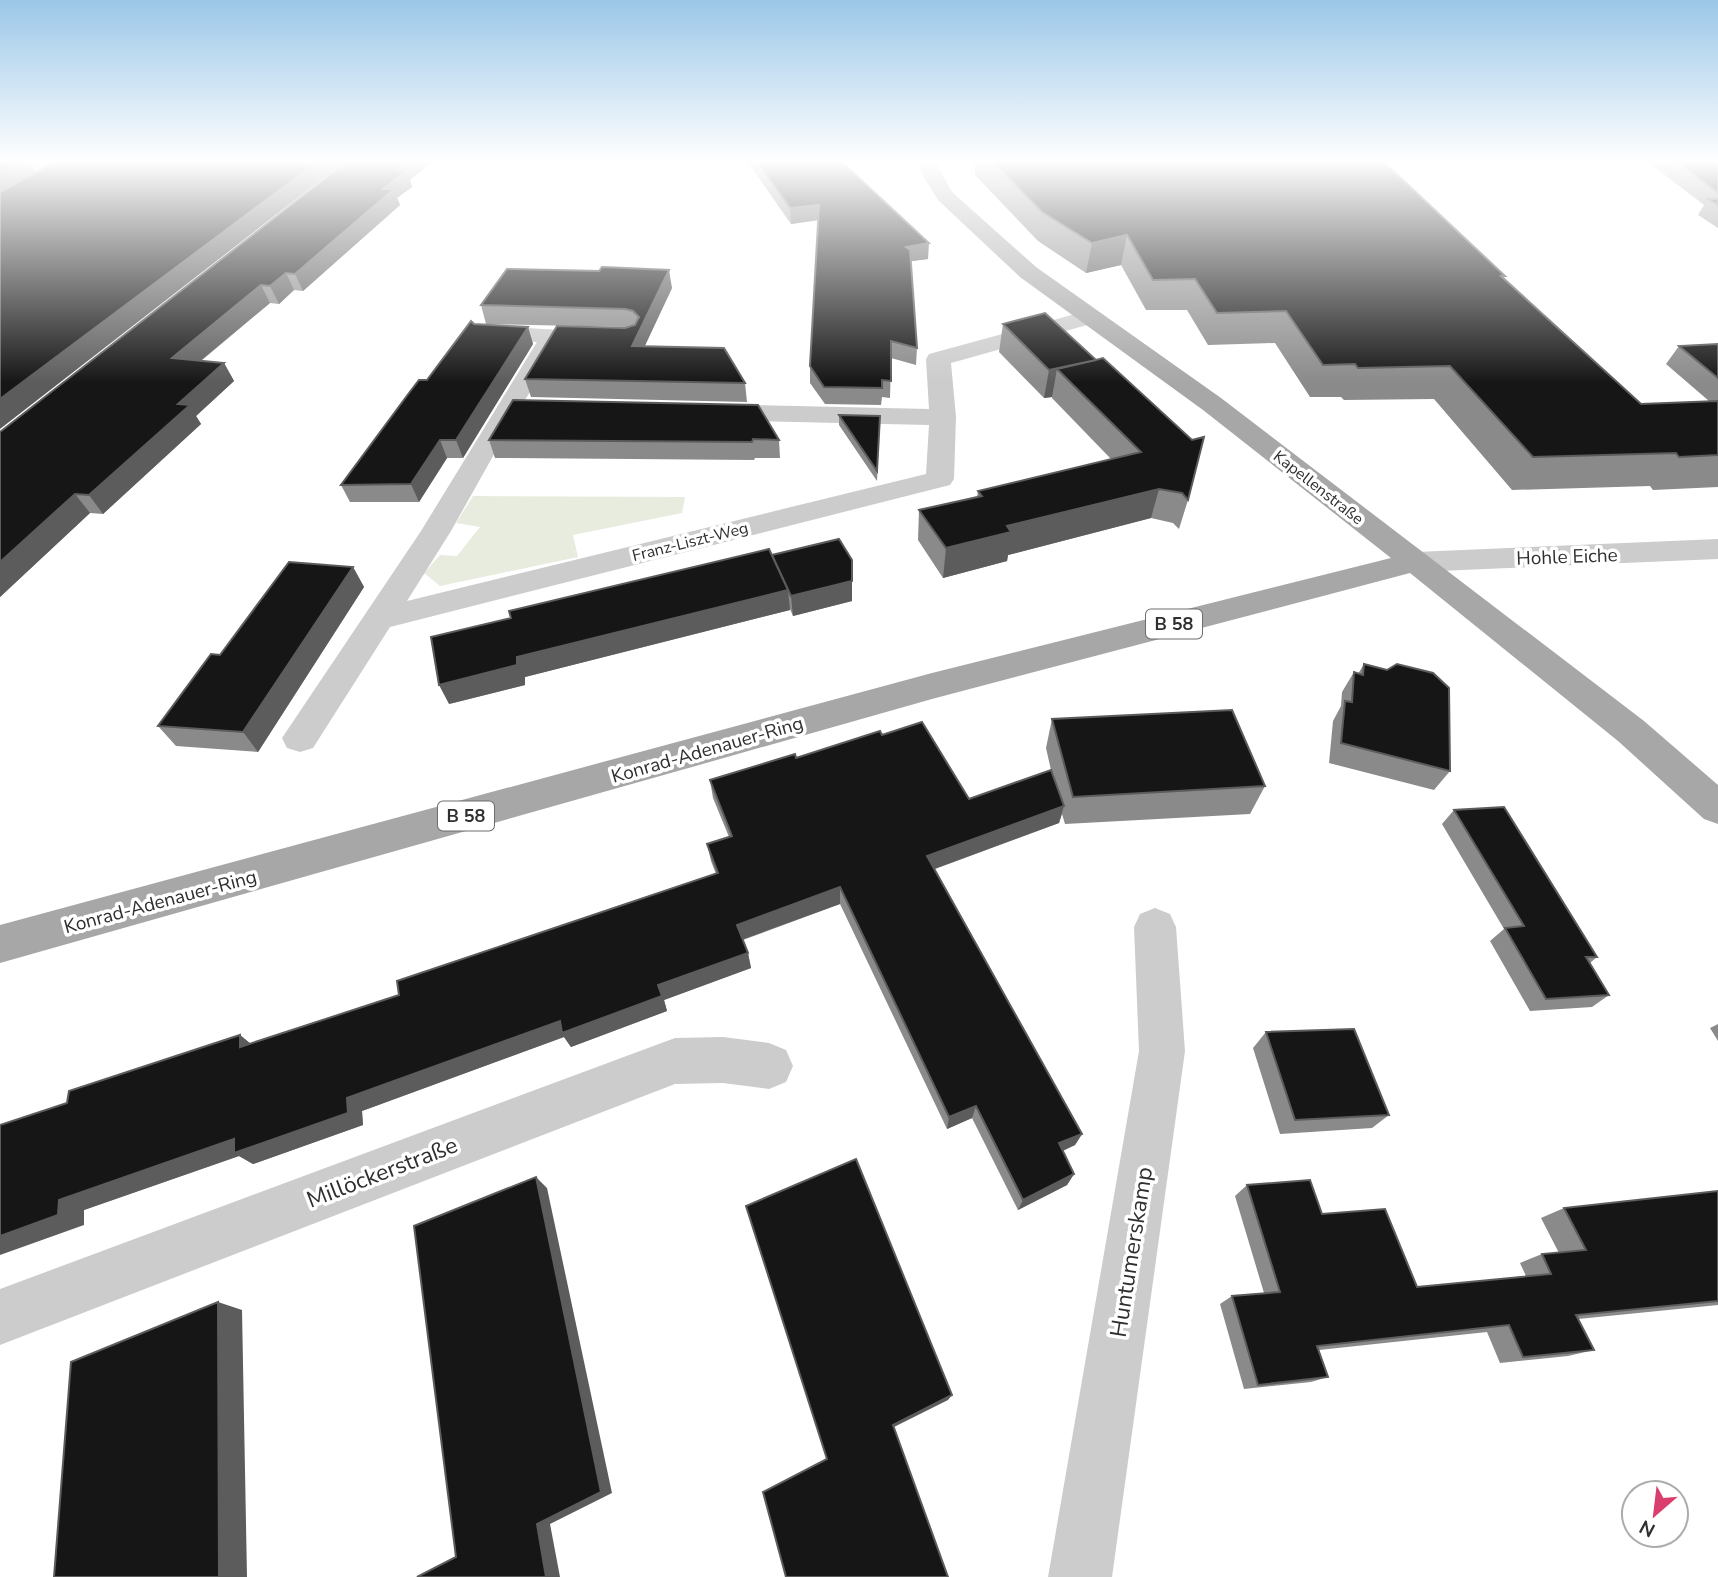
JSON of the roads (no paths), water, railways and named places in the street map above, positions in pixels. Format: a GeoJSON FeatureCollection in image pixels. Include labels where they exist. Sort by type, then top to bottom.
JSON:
{"type":"FeatureCollection","features":[{"type":"Feature","properties":{"kind":"main road","name":"Kapellenstraße"},"geometry":{"type":"LineString","coordinates":[[986,236],[1028,272],[1212,404],[1416,562],[1631,731],[1718,808]]}},
{"type":"Feature","properties":{"kind":"main road","name":"Konrad-Adenauer-Ring"},"geometry":{"type":"LineString","coordinates":[[0,944],[932,686],[1416,562]]}},
{"type":"Feature","properties":{"kind":"street","name":"Franz-Liszt-Weg"},"geometry":{"type":"LineString","coordinates":[[379,619],[940,479],[943,417],[938,359],[1090,317]]}},
{"type":"Feature","properties":{"kind":"street"},"geometry":{"type":"LineString","coordinates":[[488,333],[578,336]]}},
{"type":"Feature","properties":{"kind":"street"},"geometry":{"type":"LineString","coordinates":[[299,738],[436,531],[553,335]]}},
{"type":"Feature","properties":{"kind":"street"},"geometry":{"type":"LineString","coordinates":[[508,407],[590,409]]}},
{"type":"Feature","properties":{"kind":"street"},"geometry":{"type":"LineString","coordinates":[[685,411],[943,417]]}},
{"type":"Feature","properties":{"kind":"street","name":"Hohle Eiche"},"geometry":{"type":"LineString","coordinates":[[1416,562],[1718,550]]}},
{"type":"Feature","properties":{"kind":"street","name":"Huntumerskamp"},"geometry":{"type":"LineString","coordinates":[[1080,1577],[1162,1051],[1156,926]]}},
{"type":"Feature","properties":{"kind":"street","name":"Millöckerstraße"},"geometry":{"type":"LineString","coordinates":[[0,1317],[675,1061],[723,1060],[769,1066]]}}]}
